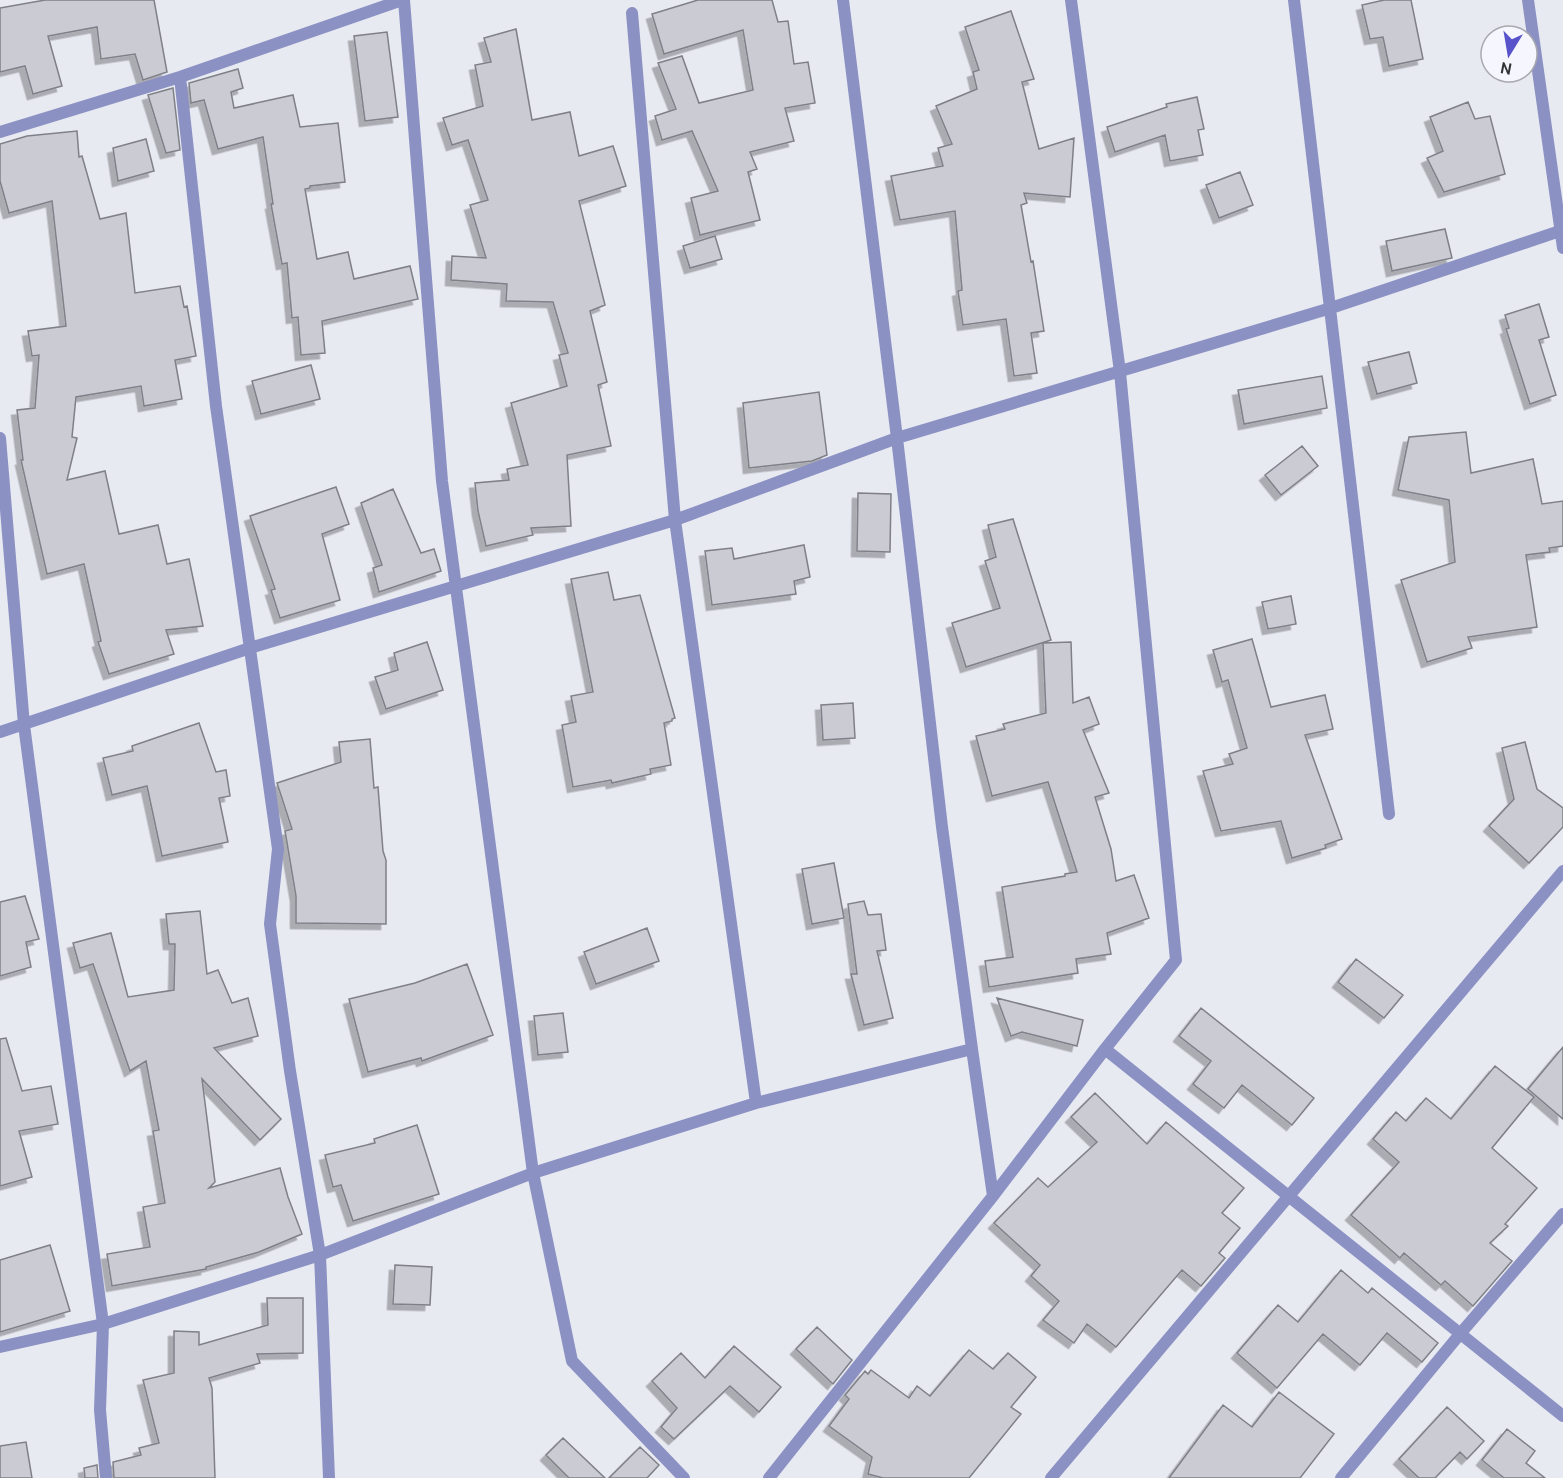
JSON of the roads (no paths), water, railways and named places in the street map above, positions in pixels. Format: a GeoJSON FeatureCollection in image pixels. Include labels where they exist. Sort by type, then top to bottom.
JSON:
{"type":"FeatureCollection","features":[{"type":"Feature","properties":{"kind":"street"},"geometry":{"type":"LineString","coordinates":[[0,132],[180,77],[403,0],[442,481],[533,1173],[572,1361],[684,1478]]}},
{"type":"Feature","properties":{"kind":"street"},"geometry":{"type":"LineString","coordinates":[[843,0],[897,438],[933,757],[993,1196]]}},
{"type":"Feature","properties":{"kind":"street"},"geometry":{"type":"LineString","coordinates":[[769,1478],[993,1196],[1176,960],[1120,372],[1071,0]]}},
{"type":"Feature","properties":{"kind":"street"},"geometry":{"type":"LineString","coordinates":[[1294,0],[1389,814]]}},
{"type":"Feature","properties":{"kind":"street"},"geometry":{"type":"LineString","coordinates":[[1528,0],[1563,248]]}},
{"type":"Feature","properties":{"kind":"street"},"geometry":{"type":"LineString","coordinates":[[632,13],[675,520],[756,1103]]}},
{"type":"Feature","properties":{"kind":"street"},"geometry":{"type":"LineString","coordinates":[[180,77],[216,406],[278,849],[270,924],[290,1071],[320,1255],[329,1478]]}},
{"type":"Feature","properties":{"kind":"street"},"geometry":{"type":"LineString","coordinates":[[0,732],[250,648],[675,520],[897,438],[1331,308],[1562,230]]}},
{"type":"Feature","properties":{"kind":"street"},"geometry":{"type":"LineString","coordinates":[[0,438],[24,725],[103,1324],[100,1410],[106,1478]]}},
{"type":"Feature","properties":{"kind":"street"},"geometry":{"type":"LineString","coordinates":[[1051,1478],[1563,871]]}},
{"type":"Feature","properties":{"kind":"street"},"geometry":{"type":"LineString","coordinates":[[0,1347],[103,1324],[320,1255],[533,1173],[756,1103],[972,1049]]}},
{"type":"Feature","properties":{"kind":"street"},"geometry":{"type":"LineString","coordinates":[[1105,1049],[1563,1416]]}},
{"type":"Feature","properties":{"kind":"street"},"geometry":{"type":"LineString","coordinates":[[1341,1478],[1563,1214]]}}]}
